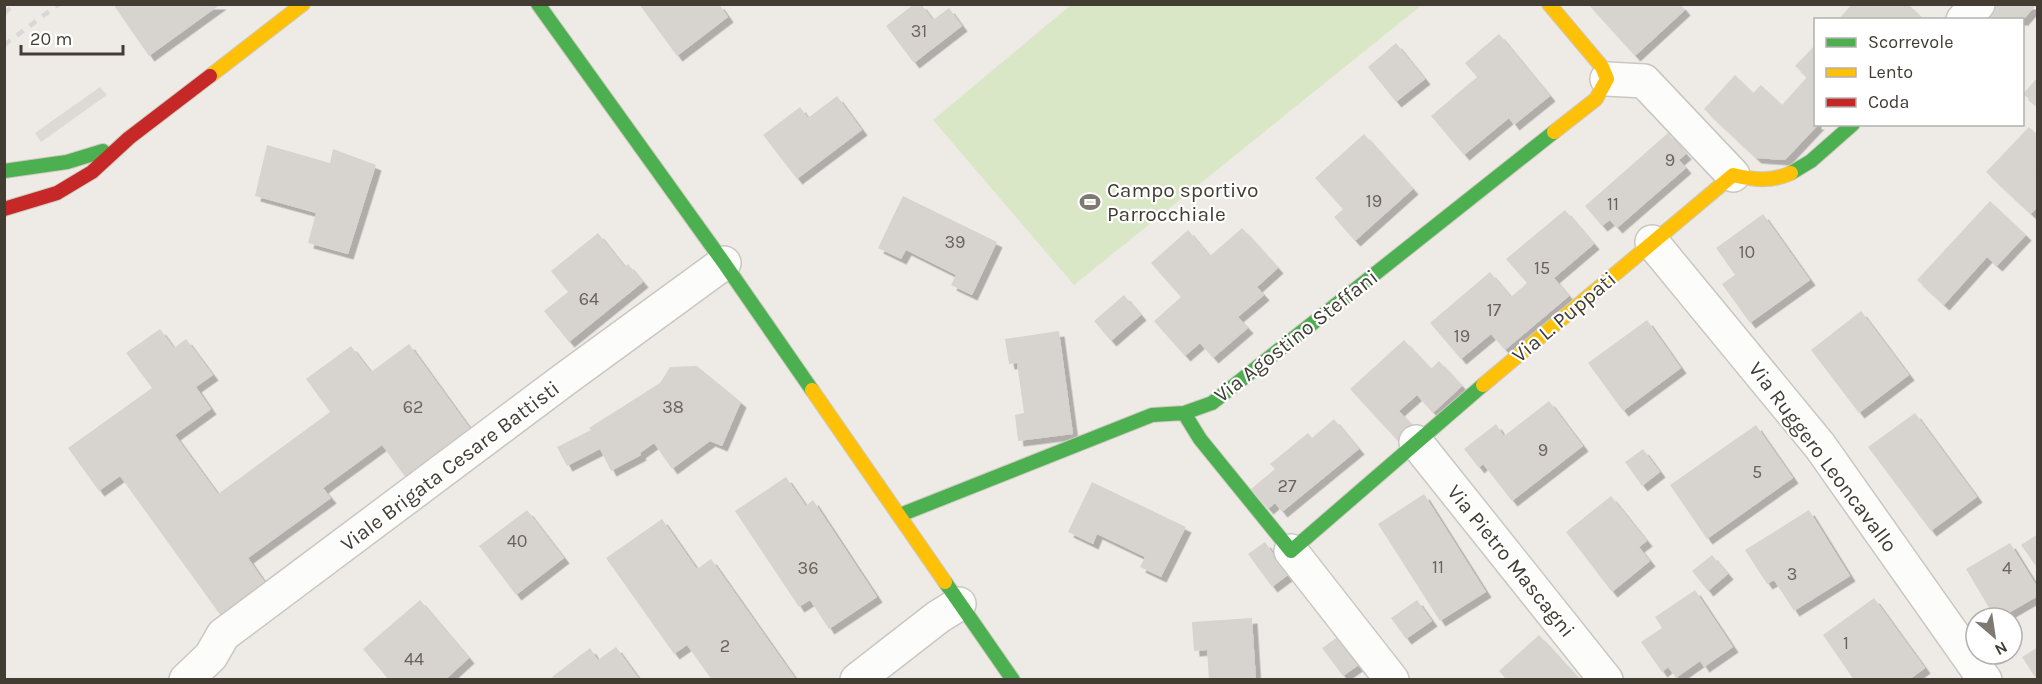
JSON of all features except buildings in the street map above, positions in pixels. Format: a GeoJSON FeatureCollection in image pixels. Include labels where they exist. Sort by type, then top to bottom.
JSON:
{"type":"FeatureCollection","features":[{"type":"Feature","properties":{"kind":"street"},"geometry":{"type":"LineString","coordinates":[[4,209],[57,193],[92,172],[129,138],[303,4]]}},
{"type":"Feature","properties":{"kind":"street"},"geometry":{"type":"LineString","coordinates":[[538,4],[724,263],[1013,680]]}},
{"type":"Feature","properties":{"kind":"street"},"geometry":{"type":"LineString","coordinates":[[1549,4],[1602,67],[1606,79],[1644,81],[1733,175],[1762,180],[1789,176],[1807,164],[1851,126]]}},
{"type":"Feature","properties":{"kind":"street"},"geometry":{"type":"LineString","coordinates":[[1965,18],[1978,4]]}},
{"type":"Feature","properties":{"kind":"street","name":"Via Agostino Steffani"},"geometry":{"type":"LineString","coordinates":[[900,515],[1152,415],[1184,413],[1212,403],[1596,99],[1606,79]]}},
{"type":"Feature","properties":{"kind":"street"},"geometry":{"type":"LineString","coordinates":[[4,171],[72,162],[129,138]]}},
{"type":"Feature","properties":{"kind":"street","name":"Via L. Puppati"},"geometry":{"type":"LineString","coordinates":[[1291,551],[1416,442],[1733,175]]}},
{"type":"Feature","properties":{"kind":"street","name":"Via Ruggero Leoncavallo"},"geometry":{"type":"LineString","coordinates":[[1652,242],[1820,446],[1985,680]]}},
{"type":"Feature","properties":{"kind":"street","name":"Viale Brigata Cesare Battisti"},"geometry":{"type":"LineString","coordinates":[[186,680],[211,656],[223,635],[724,263]]}},
{"type":"Feature","properties":{"kind":"street"},"geometry":{"type":"LineString","coordinates":[[1184,413],[1200,439],[1392,680]]}},
{"type":"Feature","properties":{"kind":"street","name":"Via Pietro Mascagni"},"geometry":{"type":"LineString","coordinates":[[1416,442],[1606,680]]}},
{"type":"Feature","properties":{"kind":"street"},"geometry":{"type":"LineString","coordinates":[[857,680],[938,617],[959,604]]}},
{"type":"Feature","properties":{"kind":"green space","name":"Campo sportivo Parrocchiale"},"geometry":{"type":"Polygon","coordinates":[[[1072,4],[1422,5],[1074,285],[933,120],[1072,4]]]}},
{"type":"Feature","properties":{"kind":"shaded area"},"geometry":{"type":"Polygon","coordinates":[[[100,87],[107,95],[41,142],[35,133],[100,87]]]}},
{"type":"Feature","properties":{"kind":"railway"},"geometry":{"type":"LineString","coordinates":[[4,13],[16,4]]}},
{"type":"Feature","properties":{"kind":"railway"},"geometry":{"type":"LineString","coordinates":[[4,45],[59,4]]}},
{"type":"Feature","properties":{"kind":"traffic: fast"},"geometry":{"type":"LineString","coordinates":[[538,4],[812,390]]}},
{"type":"Feature","properties":{"kind":"traffic: fast"},"geometry":{"type":"LineString","coordinates":[[1791,173],[1811,161],[1851,126]]}},
{"type":"Feature","properties":{"kind":"traffic: fast"},"geometry":{"type":"LineString","coordinates":[[900,515],[1152,415],[1184,413],[1212,403],[1554,132]]}},
{"type":"Feature","properties":{"kind":"traffic: fast"},"geometry":{"type":"LineString","coordinates":[[4,171],[67,162],[103,151]]}},
{"type":"Feature","properties":{"kind":"traffic: fast"},"geometry":{"type":"LineString","coordinates":[[1184,413],[1200,439],[1291,551],[1483,385]]}},
{"type":"Feature","properties":{"kind":"traffic: fast"},"geometry":{"type":"LineString","coordinates":[[945,582],[1013,680]]}},
{"type":"Feature","properties":{"kind":"traffic: slow"},"geometry":{"type":"LineString","coordinates":[[210,76],[303,4]]}},
{"type":"Feature","properties":{"kind":"traffic: slow"},"geometry":{"type":"LineString","coordinates":[[1549,4],[1602,67],[1607,79],[1596,99],[1554,132]]}},
{"type":"Feature","properties":{"kind":"traffic: slow"},"geometry":{"type":"LineString","coordinates":[[1483,385],[1733,175],[1762,179],[1776,178],[1791,173]]}},
{"type":"Feature","properties":{"kind":"traffic: slow"},"geometry":{"type":"LineString","coordinates":[[812,390],[945,582]]}},
{"type":"Feature","properties":{"kind":"traffic: jam"},"geometry":{"type":"LineString","coordinates":[[4,209],[57,193],[92,172],[129,138],[210,76]]}},
{"type":"Feature","properties":{"kind":"place","name":"Campo sportivo Parrocchiale"},"geometry":{"type":"Point","coordinates":[1090,202]}}]}
